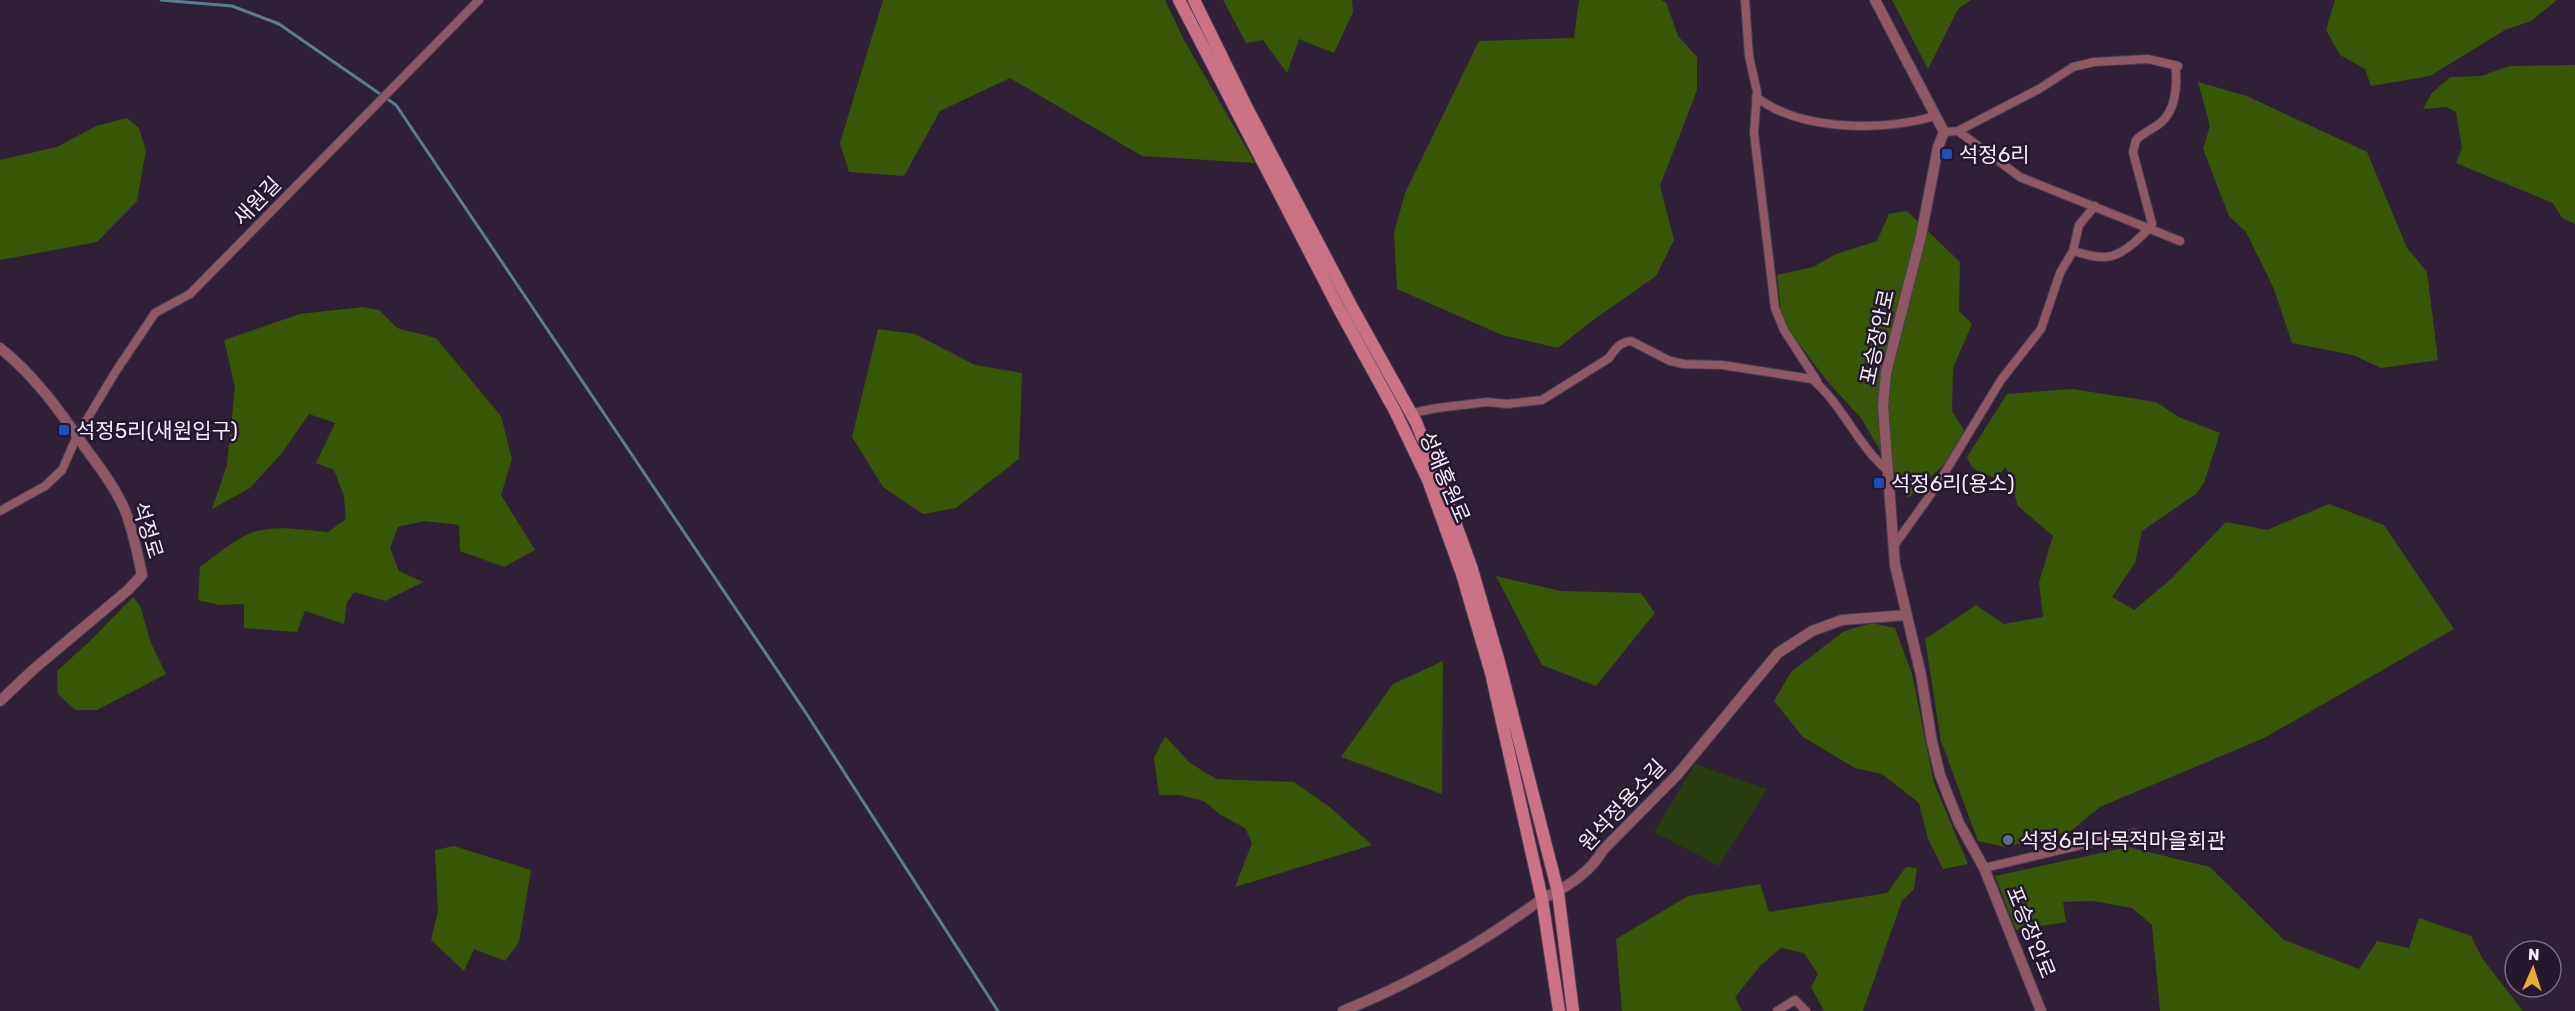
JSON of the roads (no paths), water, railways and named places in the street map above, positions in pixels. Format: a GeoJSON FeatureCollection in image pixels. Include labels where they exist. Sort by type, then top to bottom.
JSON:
{"type":"FeatureCollection","features":[{"type":"Feature","properties":{"kind":"main road","name":"성해홍원로"},"geometry":{"type":"LineString","coordinates":[[1179,0],[1339,309],[1395,411],[1428,480],[1462,574],[1491,673],[1542,899],[1559,1011]]}},
{"type":"Feature","properties":{"kind":"main road","name":"성해홍원로"},"geometry":{"type":"LineString","coordinates":[[1194,0],[1246,106],[1354,311],[1416,422],[1471,566],[1558,892],[1573,1011]]}},
{"type":"Feature","properties":{"kind":"street","name":"새원길"},"geometry":{"type":"LineString","coordinates":[[0,511],[45,486],[62,470],[77,436],[116,371],[155,313],[190,294],[479,0]]}},
{"type":"Feature","properties":{"kind":"street"},"geometry":{"type":"LineString","coordinates":[[1745,0],[1749,56],[1756,97],[1754,134],[1775,308],[1784,330],[1823,388],[1875,460],[1888,471]]}},
{"type":"Feature","properties":{"kind":"street"},"geometry":{"type":"LineString","coordinates":[[1875,0],[1944,132],[1958,130],[2039,89],[2073,67],[2094,62],[2148,59],[2177,66],[2175,98],[2165,118],[2136,140],[2133,152],[2152,220],[2150,229],[2124,252],[2109,258],[2092,257],[2073,251]]}},
{"type":"Feature","properties":{"kind":"street"},"geometry":{"type":"LineString","coordinates":[[1756,97],[1772,109],[1801,119],[1854,125],[1899,125],[1936,116]]}},
{"type":"Feature","properties":{"kind":"street"},"geometry":{"type":"LineString","coordinates":[[1958,130],[2020,177],[2180,241]]}},
{"type":"Feature","properties":{"kind":"street","name":"포승장안로"},"geometry":{"type":"LineString","coordinates":[[1944,132],[1938,147],[1921,236],[1886,373],[1883,406],[1893,548],[1940,775],[1959,823],[1984,868],[2041,1011]]}},
{"type":"Feature","properties":{"kind":"street"},"geometry":{"type":"LineString","coordinates":[[1893,548],[1936,487],[2001,380],[2041,329],[2060,273],[2073,251],[2079,225],[2095,206]]}},
{"type":"Feature","properties":{"kind":"street"},"geometry":{"type":"LineString","coordinates":[[1417,412],[1486,402],[1508,404],[1542,400],[1609,358],[1624,342],[1631,341],[1670,361],[1684,364],[1722,365],[1812,379],[1823,388]]}},
{"type":"Feature","properties":{"kind":"street","name":"석정로"},"geometry":{"type":"LineString","coordinates":[[0,348],[20,363],[77,436],[123,507],[135,541],[142,575],[128,590],[35,668],[0,701]]}},
{"type":"Feature","properties":{"kind":"street","name":"원석정용소길"},"geometry":{"type":"LineString","coordinates":[[1343,1011],[1388,993],[1456,957],[1542,899],[1558,892],[1594,865],[1603,850],[1677,775],[1778,653],[1812,631],[1842,620],[1907,615]]}},
{"type":"Feature","properties":{"kind":"street","name":"포승장안로"},"geometry":{"type":"LineString","coordinates":[[1984,868],[2133,833],[2157,838]]}},
{"type":"Feature","properties":{"kind":"street"},"geometry":{"type":"LineString","coordinates":[[1777,1011],[1795,1000],[1806,1011]]}},
{"type":"Feature","properties":{"kind":"waterway"},"geometry":{"type":"LineString","coordinates":[[161,0],[232,6],[279,24],[396,105],[806,713],[998,1011]]}},
{"type":"Feature","properties":{"kind":"place","name":"석정6리"},"geometry":{"type":"Point","coordinates":[1947,154]}},
{"type":"Feature","properties":{"kind":"place","name":"석정5리(새원입구)"},"geometry":{"type":"Point","coordinates":[64,430]}},
{"type":"Feature","properties":{"kind":"place","name":"석정6리(용소)"},"geometry":{"type":"Point","coordinates":[1879,483]}},
{"type":"Feature","properties":{"kind":"place","name":"석정6리다목적마을회관"},"geometry":{"type":"Point","coordinates":[2008,840]}}]}
